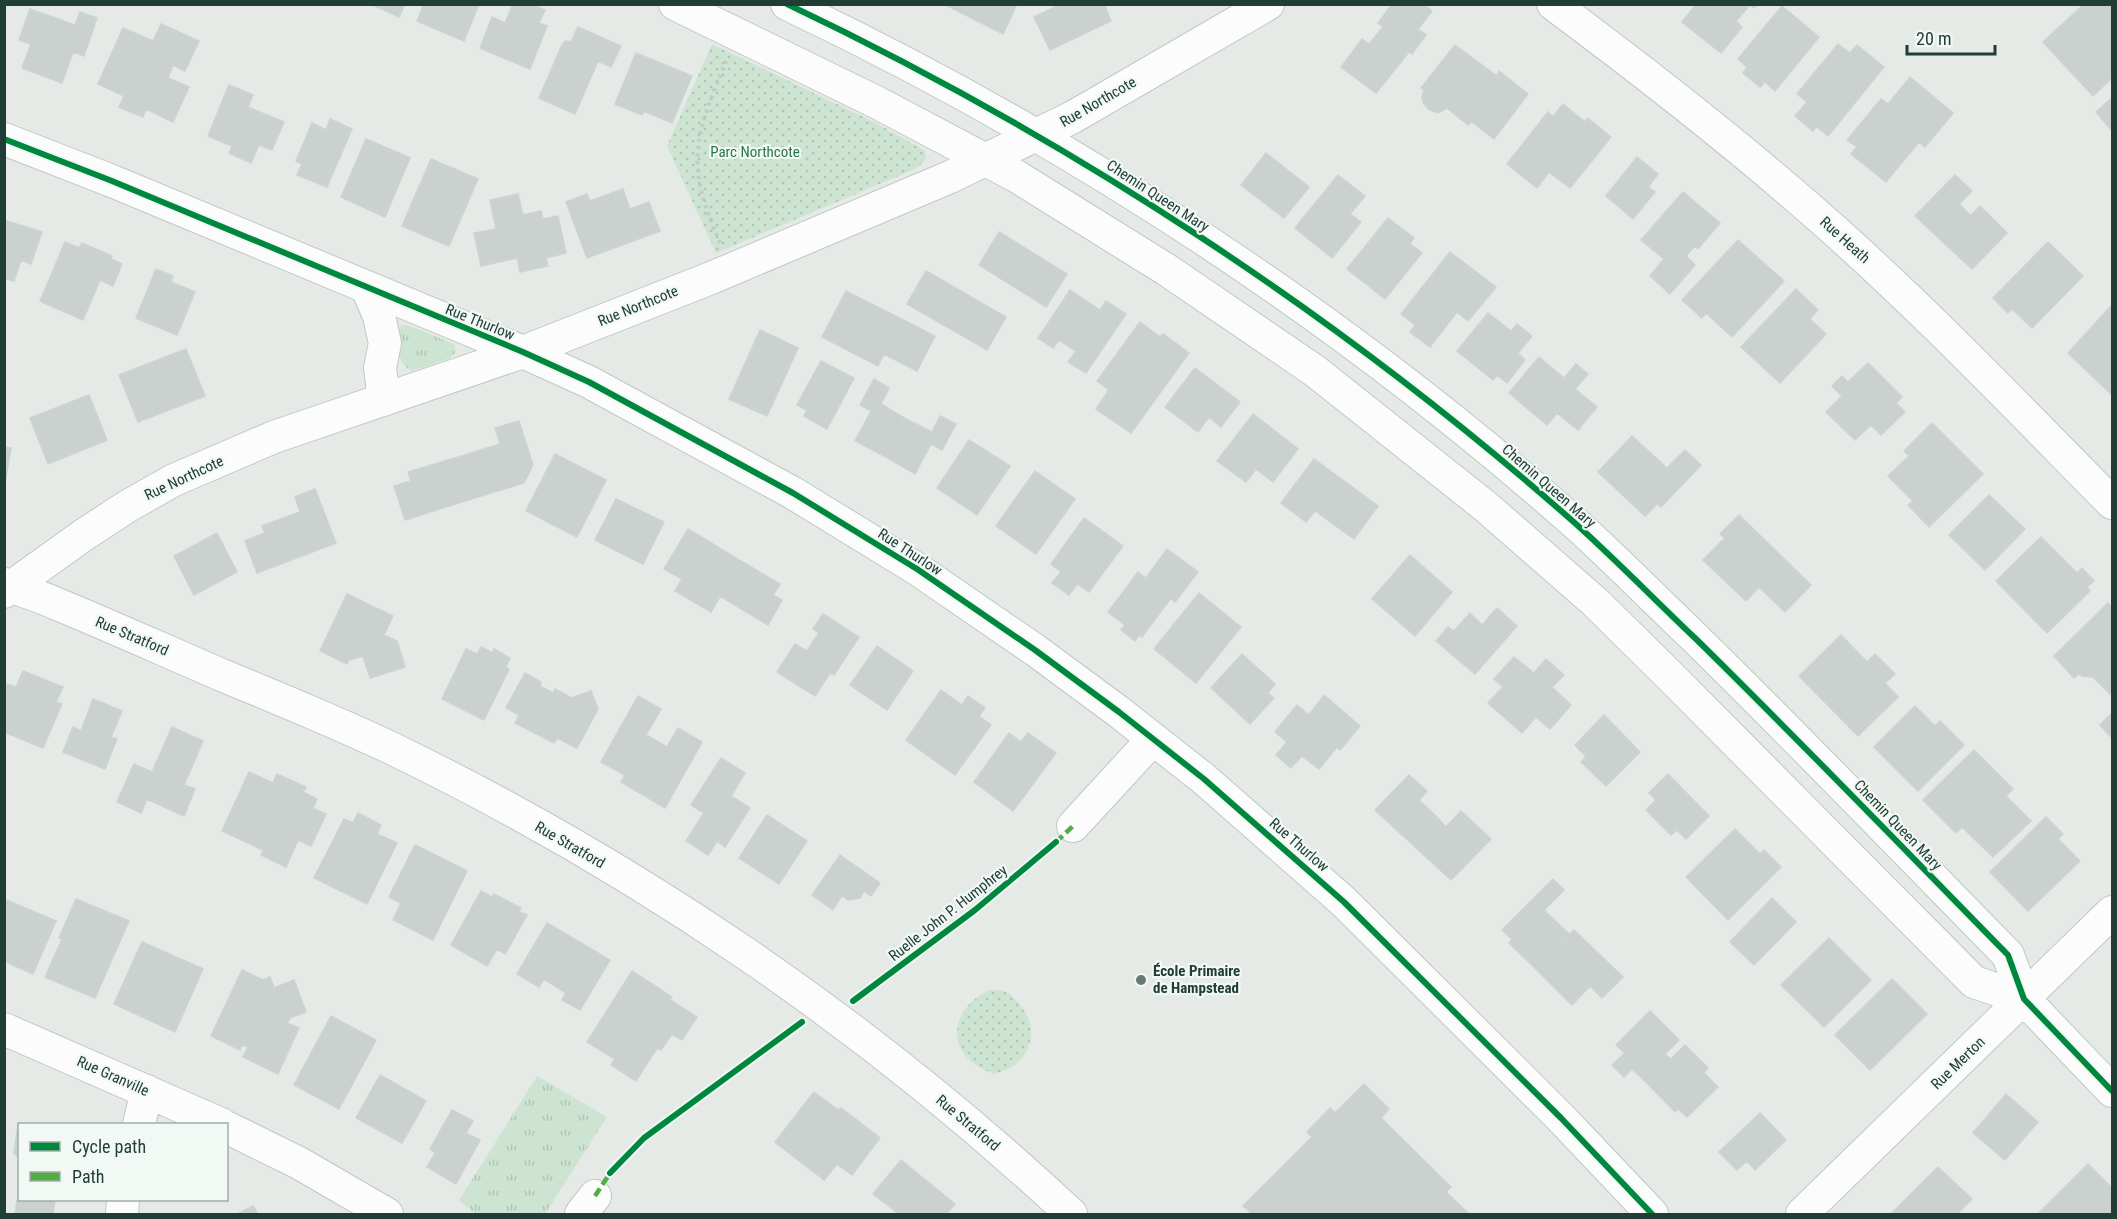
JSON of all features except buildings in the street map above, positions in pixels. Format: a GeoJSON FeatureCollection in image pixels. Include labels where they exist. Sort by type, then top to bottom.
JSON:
{"type":"FeatureCollection","features":[{"type":"Feature","properties":{"kind":"street","name":"Chemin Queen Mary"},"geometry":{"type":"LineString","coordinates":[[675,4],[865,96],[988,160],[1111,234],[1280,346],[1396,434],[1512,528],[1643,649],[1974,982],[2024,999]]}},
{"type":"Feature","properties":{"kind":"street","name":"Chemin Queen Mary"},"geometry":{"type":"LineString","coordinates":[[788,4],[875,47],[1037,136],[1136,195],[1277,290],[1418,394],[1542,496],[1632,576],[1752,694],[2008,955],[2024,999],[2112,1091]]}},
{"type":"Feature","properties":{"kind":"street","name":"Rue Northcote"},"geometry":{"type":"LineString","coordinates":[[7,588],[102,522],[174,480],[274,438],[523,352],[720,274],[988,160],[1037,136],[1268,4]]}},
{"type":"Feature","properties":{"kind":"street","name":"Rue Heath"},"geometry":{"type":"LineString","coordinates":[[1553,4],[1680,101],[1816,214],[1942,331],[2112,503]]}},
{"type":"Feature","properties":{"kind":"street","name":"Rue Thurlow"},"geometry":{"type":"LineString","coordinates":[[4,139],[83,169],[523,352],[589,382],[803,498],[918,569],[1035,650],[1153,739],[1258,825],[1344,902],[1545,1101],[1652,1215]]}},
{"type":"Feature","properties":{"kind":"street"},"geometry":{"type":"LineString","coordinates":[[367,288],[379,316],[385,343],[380,368],[384,400]]}},
{"type":"Feature","properties":{"kind":"street"},"geometry":{"type":"LineString","coordinates":[[1512,528],[1542,496]]}},
{"type":"Feature","properties":{"kind":"street","name":"Rue Stratford"},"geometry":{"type":"LineString","coordinates":[[7,588],[54,602],[309,710],[391,748],[574,845],[743,951],[861,1037],[974,1127],[1071,1215]]}},
{"type":"Feature","properties":{"kind":"street"},"geometry":{"type":"LineString","coordinates":[[1073,826],[1153,739]]}},
{"type":"Feature","properties":{"kind":"street","name":"Rue Merton"},"geometry":{"type":"LineString","coordinates":[[1803,1215],[2112,912]]}},
{"type":"Feature","properties":{"kind":"street","name":"Rue Granville"},"geometry":{"type":"LineString","coordinates":[[4,1029],[217,1123]]}},
{"type":"Feature","properties":{"kind":"street"},"geometry":{"type":"LineString","coordinates":[[139,1123],[147,1091]]}},
{"type":"Feature","properties":{"kind":"street"},"geometry":{"type":"LineString","coordinates":[[228,1128],[299,1163],[387,1215]]}},
{"type":"Feature","properties":{"kind":"path"},"geometry":{"type":"LineString","coordinates":[[723,250],[709,218],[702,192],[698,150],[709,105],[730,52]]}},
{"type":"Feature","properties":{"kind":"green space","name":"Parc Northcote"},"geometry":{"type":"Polygon","coordinates":[[[712,44],[874,122],[919,147],[925,151],[924,162],[915,169],[716,253],[667,146],[712,44]]]}},
{"type":"Feature","properties":{"kind":"green space"},"geometry":{"type":"Polygon","coordinates":[[[402,325],[410,326],[454,344],[456,352],[450,358],[412,371],[403,364],[397,348],[395,331],[402,325]]]}},
{"type":"Feature","properties":{"kind":"green space"},"geometry":{"type":"Polygon","coordinates":[[[989,990],[1003,991],[1013,997],[1026,1014],[1031,1030],[1029,1046],[1025,1054],[1010,1068],[994,1074],[977,1066],[966,1056],[957,1036],[958,1025],[968,1005],[989,990]]]}},
{"type":"Feature","properties":{"kind":"green space"},"geometry":{"type":"Polygon","coordinates":[[[537,1076],[607,1117],[545,1214],[475,1214],[459,1200],[537,1076]]]}},
{"type":"Feature","properties":{"kind":"marked path"},"geometry":{"type":"LineString","coordinates":[[1056,842],[1073,826]]}},
{"type":"Feature","properties":{"kind":"marked path"},"geometry":{"type":"LineString","coordinates":[[595,1196],[610,1173]]}},
{"type":"Feature","properties":{"kind":"cycle path"},"geometry":{"type":"LineString","coordinates":[[787,4],[997,113],[1099,173],[1200,237],[1298,304],[1394,374],[1486,447],[1576,524],[1695,638],[2008,955],[2024,999],[2112,1091]]}},
{"type":"Feature","properties":{"kind":"cycle path"},"geometry":{"type":"LineString","coordinates":[[4,139],[112,181],[523,352],[589,382],[793,493],[917,569],[1035,650],[1204,779],[1344,902],[1561,1118],[1652,1214]]}},
{"type":"Feature","properties":{"kind":"cycle path","name":"Ruelle John P. Humphrey"},"geometry":{"type":"LineString","coordinates":[[853,1001],[975,910],[1056,842]]}},
{"type":"Feature","properties":{"kind":"cycle path"},"geometry":{"type":"LineString","coordinates":[[610,1173],[644,1138],[802,1022]]}},
{"type":"Feature","properties":{"kind":"place","name":"École Primaire de Hampstead"},"geometry":{"type":"Point","coordinates":[1141,980]}}]}
